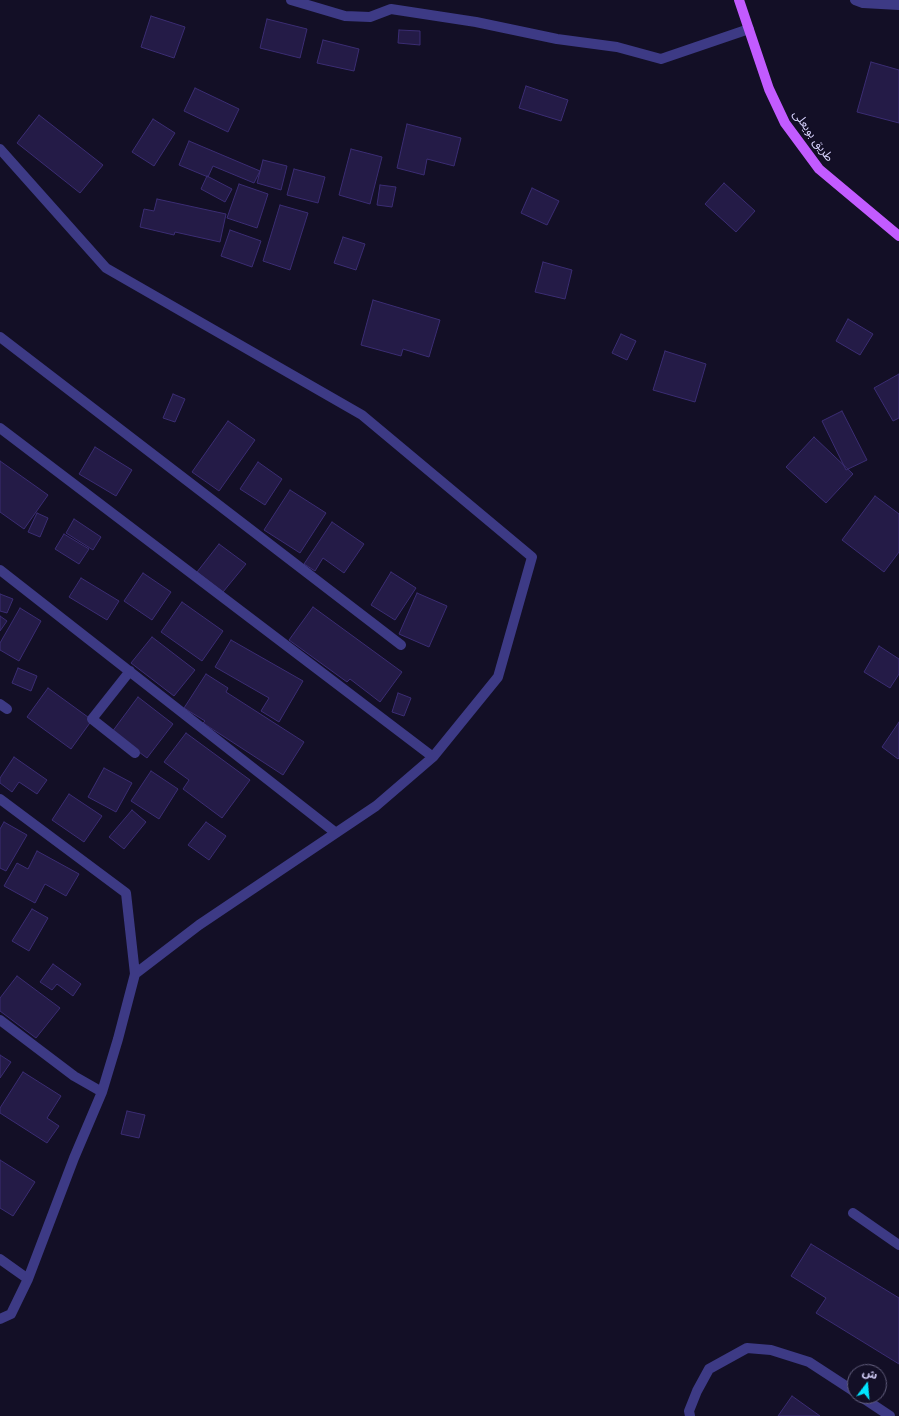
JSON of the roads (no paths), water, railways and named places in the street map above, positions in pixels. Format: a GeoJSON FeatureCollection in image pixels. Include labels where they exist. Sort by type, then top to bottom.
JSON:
{"type":"FeatureCollection","features":[{"type":"Feature","properties":{"kind":"main road","name":"طريق بويعلى"},"geometry":{"type":"LineString","coordinates":[[739,0],[769,89],[785,123],[818,169],[899,236]]}},
{"type":"Feature","properties":{"kind":"street"},"geometry":{"type":"LineString","coordinates":[[291,0],[346,16],[370,17],[391,9],[476,22],[557,39],[617,46],[661,59],[749,29]]}},
{"type":"Feature","properties":{"kind":"street"},"geometry":{"type":"LineString","coordinates":[[855,0],[863,3],[899,5]]}},
{"type":"Feature","properties":{"kind":"street"},"geometry":{"type":"LineString","coordinates":[[0,149],[106,268],[362,415],[532,557],[498,677],[433,757],[376,806],[199,925],[135,974]]}},
{"type":"Feature","properties":{"kind":"street"},"geometry":{"type":"LineString","coordinates":[[0,337],[401,645]]}},
{"type":"Feature","properties":{"kind":"street"},"geometry":{"type":"LineString","coordinates":[[0,428],[433,757]]}},
{"type":"Feature","properties":{"kind":"street"},"geometry":{"type":"LineString","coordinates":[[0,570],[336,833]]}},
{"type":"Feature","properties":{"kind":"street"},"geometry":{"type":"LineString","coordinates":[[130,671],[92,719],[135,753]]}},
{"type":"Feature","properties":{"kind":"street"},"geometry":{"type":"LineString","coordinates":[[0,799],[126,893],[135,974],[102,1092],[74,1158],[28,1279],[11,1314],[0,1319]]}},
{"type":"Feature","properties":{"kind":"street"},"geometry":{"type":"LineString","coordinates":[[0,1020],[74,1076],[102,1092]]}},
{"type":"Feature","properties":{"kind":"street"},"geometry":{"type":"LineString","coordinates":[[853,1213],[899,1246]]}},
{"type":"Feature","properties":{"kind":"street"},"geometry":{"type":"LineString","coordinates":[[0,1259],[28,1279]]}},
{"type":"Feature","properties":{"kind":"street"},"geometry":{"type":"LineString","coordinates":[[690,1416],[689,1411],[697,1391],[709,1369],[747,1348],[771,1350],[809,1362],[847,1387]]}},
{"type":"Feature","properties":{"kind":"street"},"geometry":{"type":"LineString","coordinates":[[872,1404],[890,1416]]}}]}
